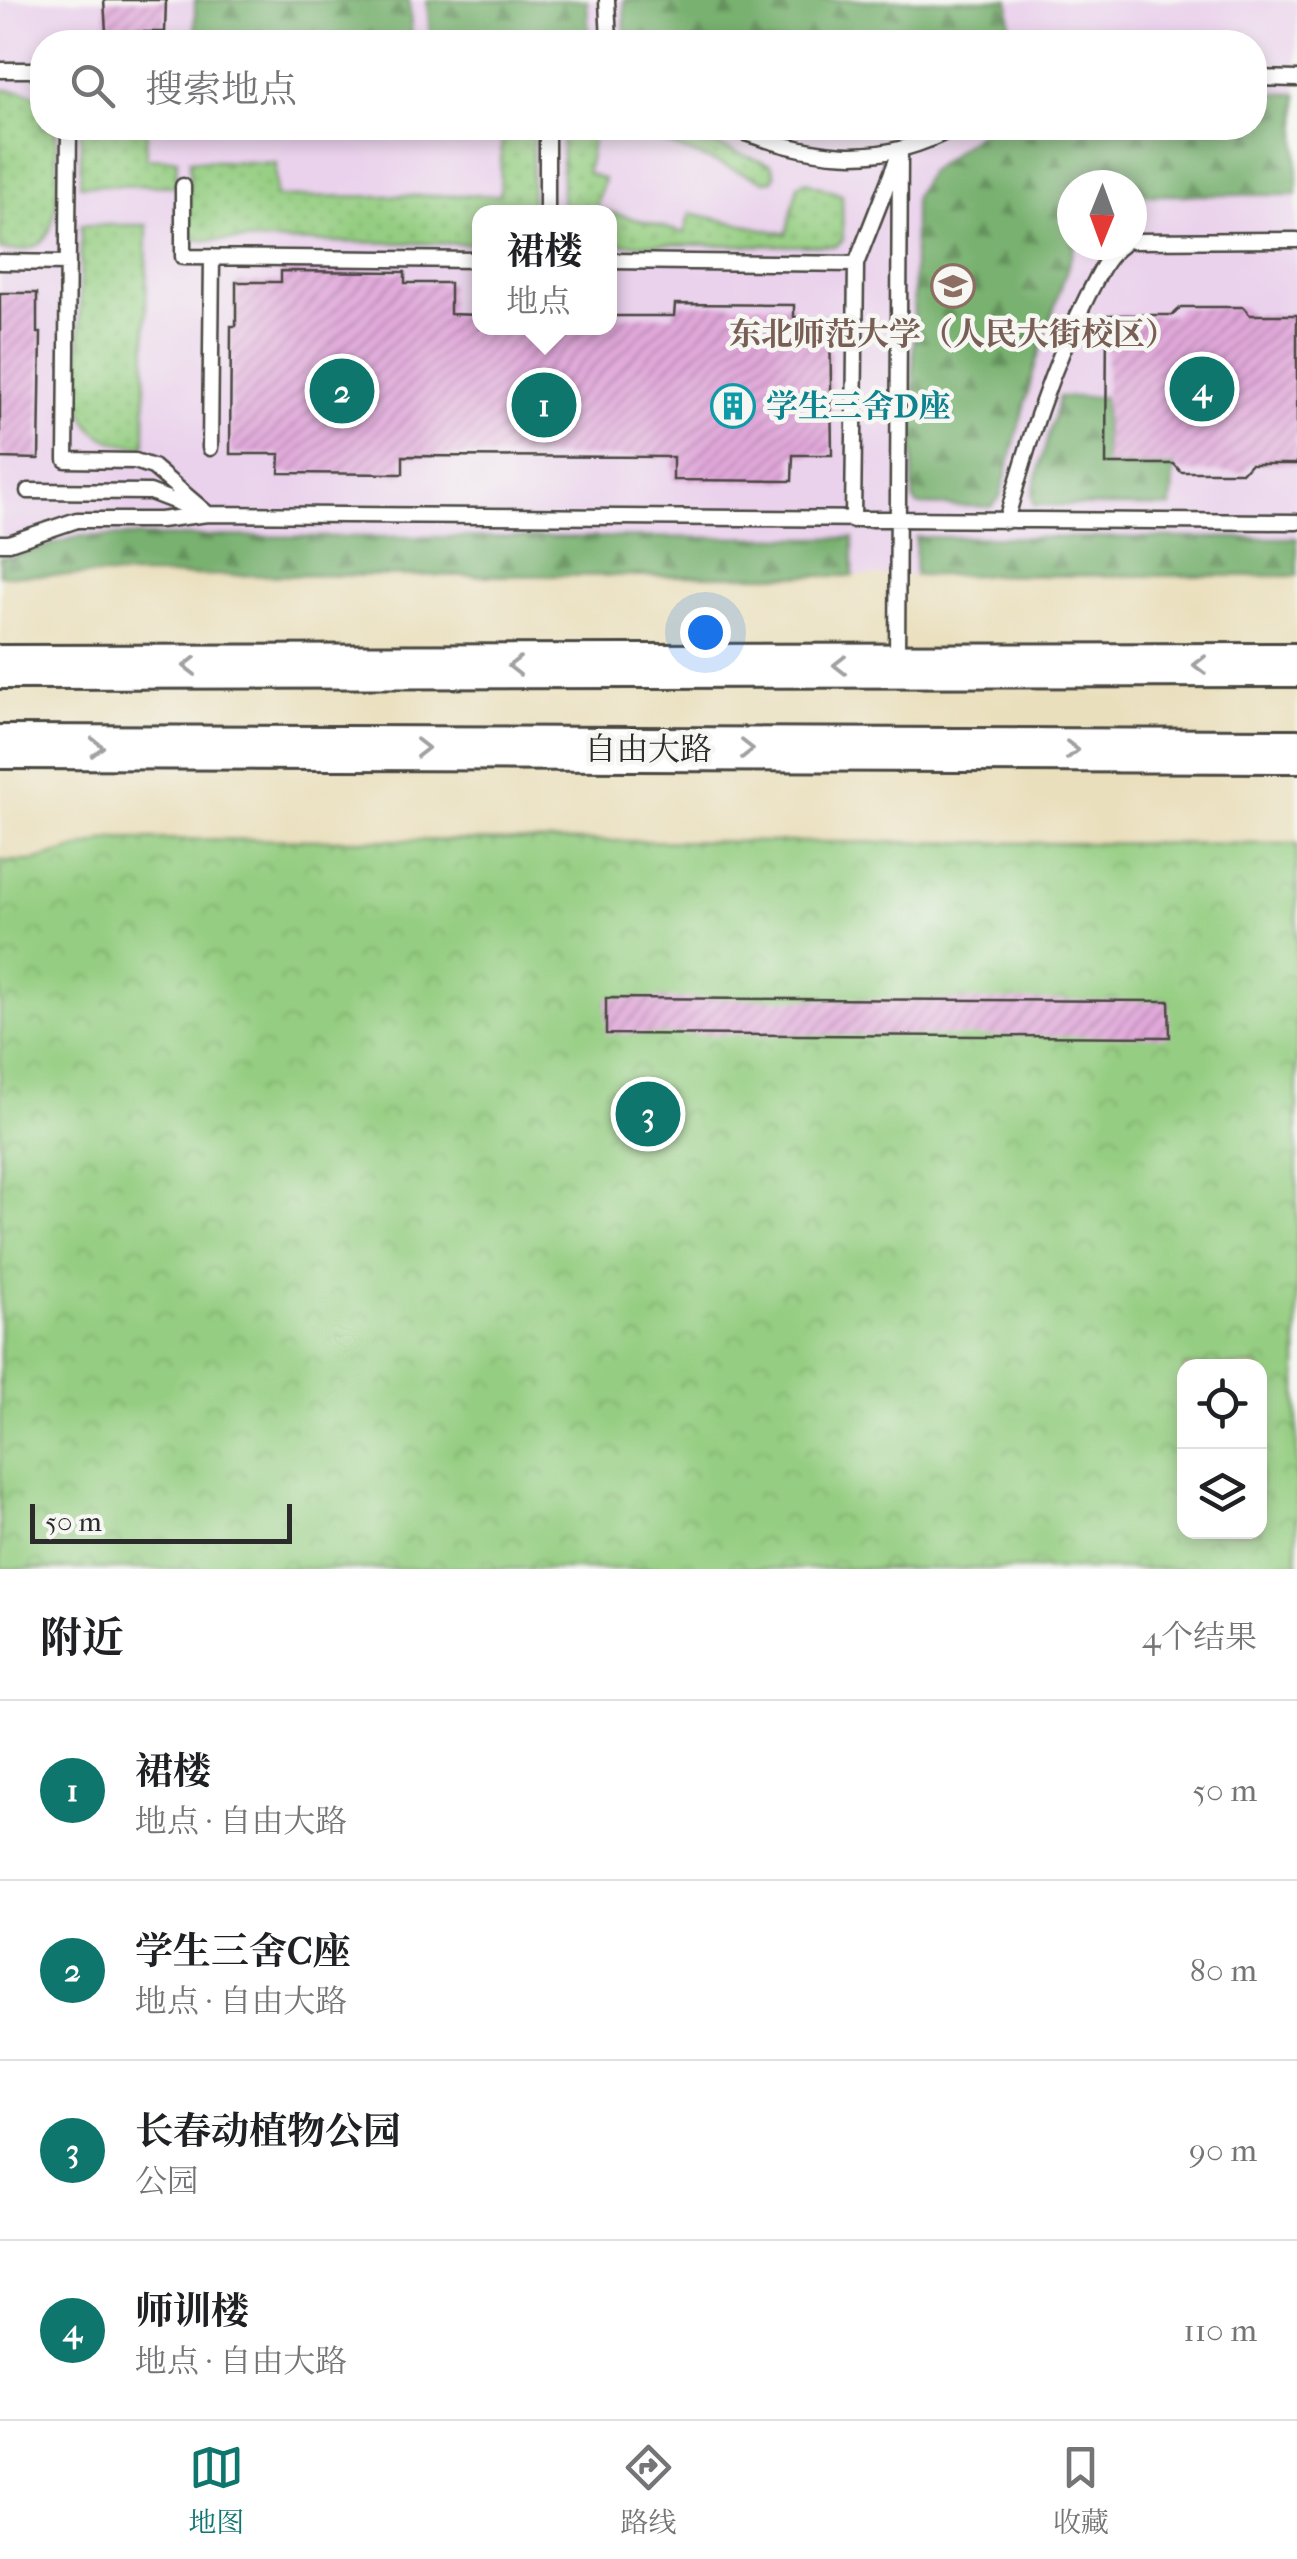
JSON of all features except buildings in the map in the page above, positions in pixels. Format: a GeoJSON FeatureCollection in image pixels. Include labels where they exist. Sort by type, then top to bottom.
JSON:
{"type":"FeatureCollection","features":[{"type":"Feature","properties":{"kind":"main road"},"geometry":{"type":"LineString","coordinates":[[0,666],[1297,665]]}},
{"type":"Feature","properties":{"kind":"main road","name":"自由大路"},"geometry":{"type":"LineString","coordinates":[[0,747],[1297,751]]}},
{"type":"Feature","properties":{"kind":"lane"},"geometry":{"type":"LineString","coordinates":[[607,0],[608,30]]}},
{"type":"Feature","properties":{"kind":"lane"},"geometry":{"type":"LineString","coordinates":[[0,70],[30,70]]}},
{"type":"Feature","properties":{"kind":"lane"},"geometry":{"type":"LineString","coordinates":[[1267,78],[1297,78]]}},
{"type":"Feature","properties":{"kind":"lane"},"geometry":{"type":"LineString","coordinates":[[69,140],[66,460],[135,461],[153,467],[208,514]]}},
{"type":"Feature","properties":{"kind":"lane"},"geometry":{"type":"LineString","coordinates":[[547,140],[548,205]]}},
{"type":"Feature","properties":{"kind":"lane"},"geometry":{"type":"LineString","coordinates":[[766,140],[828,155],[900,152],[926,140]]}},
{"type":"Feature","properties":{"kind":"lane"},"geometry":{"type":"LineString","coordinates":[[853,520],[856,264],[900,152]]}},
{"type":"Feature","properties":{"kind":"lane"},"geometry":{"type":"LineString","coordinates":[[896,665],[900,152]]}},
{"type":"Feature","properties":{"kind":"lane"},"geometry":{"type":"LineString","coordinates":[[183,186],[182,257],[472,260]]}},
{"type":"Feature","properties":{"kind":"lane"},"geometry":{"type":"LineString","coordinates":[[1147,241],[1297,240]]}},
{"type":"Feature","properties":{"kind":"lane"},"geometry":{"type":"LineString","coordinates":[[210,448],[212,257]]}},
{"type":"Feature","properties":{"kind":"lane"},"geometry":{"type":"LineString","coordinates":[[1006,521],[1039,406],[1061,349],[1106,260]]}},
{"type":"Feature","properties":{"kind":"lane"},"geometry":{"type":"LineString","coordinates":[[617,261],[856,264]]}},
{"type":"Feature","properties":{"kind":"lane"},"geometry":{"type":"LineString","coordinates":[[0,262],[68,263]]}},
{"type":"Feature","properties":{"kind":"lane"},"geometry":{"type":"LineString","coordinates":[[28,491],[150,492],[208,514]]}},
{"type":"Feature","properties":{"kind":"lane"},"geometry":{"type":"LineString","coordinates":[[0,543],[9,544],[77,520],[160,520],[208,514],[1297,522]]}},
{"type":"Feature","properties":{"kind":"shaded area","name":"东北师范大学（人民大街校区）"},"geometry":{"type":"Polygon","coordinates":[[[0,0],[1297,0],[1297,576],[0,575],[0,0]]]}},
{"type":"Feature","properties":{"kind":"green space"},"geometry":{"type":"Polygon","coordinates":[[[195,0],[409,0],[411,30],[195,30],[195,0]]]}},
{"type":"Feature","properties":{"kind":"green space"},"geometry":{"type":"Polygon","coordinates":[[[427,0],[587,0],[589,30],[429,30],[427,0]]]}},
{"type":"Feature","properties":{"kind":"green space"},"geometry":{"type":"Polygon","coordinates":[[[624,0],[1009,0],[1010,30],[625,30],[624,0]]]}},
{"type":"Feature","properties":{"kind":"green space"},"geometry":{"type":"Polygon","coordinates":[[[0,90],[17,90],[30,93],[30,140],[56,140],[57,190],[52,223],[39,244],[0,250],[0,90]]]}},
{"type":"Feature","properties":{"kind":"green space"},"geometry":{"type":"Polygon","coordinates":[[[1267,93],[1297,94],[1297,195],[1147,195],[1147,170],[1057,170],[1057,260],[1070,260],[1036,362],[1000,497],[991,507],[917,505],[913,499],[914,197],[929,171],[970,140],[1267,140],[1267,93]]]}},
{"type":"Feature","properties":{"kind":"green space"},"geometry":{"type":"Polygon","coordinates":[[[81,140],[147,140],[146,158],[177,159],[176,186],[80,185],[81,140]]]}},
{"type":"Feature","properties":{"kind":"green space"},"geometry":{"type":"Polygon","coordinates":[[[502,140],[533,140],[531,205],[472,205],[472,244],[197,240],[189,232],[190,160],[276,163],[276,197],[500,195],[502,140]]]}},
{"type":"Feature","properties":{"kind":"green space"},"geometry":{"type":"Polygon","coordinates":[[[562,140],[592,140],[587,173],[604,179],[597,205],[562,205],[562,140]]]}},
{"type":"Feature","properties":{"kind":"green space"},"geometry":{"type":"Polygon","coordinates":[[[657,140],[703,140],[771,165],[775,175],[764,181],[657,140]]]}},
{"type":"Feature","properties":{"kind":"green space"},"geometry":{"type":"Polygon","coordinates":[[[804,181],[842,195],[843,240],[836,246],[617,244],[617,214],[684,233],[690,213],[786,234],[798,185],[804,181]]]}},
{"type":"Feature","properties":{"kind":"green space"},"geometry":{"type":"Polygon","coordinates":[[[81,225],[147,225],[145,446],[103,437],[89,424],[79,403],[81,225]]]}},
{"type":"Feature","properties":{"kind":"green space"},"geometry":{"type":"Polygon","coordinates":[[[1059,397],[1104,397],[1105,462],[1111,467],[1174,467],[1171,507],[1034,505],[1032,495],[1059,397]]]}},
{"type":"Feature","properties":{"kind":"green space"},"geometry":{"type":"Polygon","coordinates":[[[80,536],[853,538],[853,576],[0,575],[0,557],[12,557],[80,536]]]}},
{"type":"Feature","properties":{"kind":"green space"},"geometry":{"type":"Polygon","coordinates":[[[916,537],[1297,538],[1297,576],[915,575],[916,537]]]}},
{"type":"Feature","properties":{"kind":"green space"},"geometry":{"type":"Polygon","coordinates":[[[111,839],[1297,844],[1297,1569],[0,1569],[0,861],[33,861],[111,839]]]}},
{"type":"Feature","properties":{"kind":"place","name":"东北师范大学（人民大街校区）"},"geometry":{"type":"Point","coordinates":[953,286]}},
{"type":"Feature","properties":{"kind":"place","name":"师训楼"},"geometry":{"type":"Point","coordinates":[1202,389]}},
{"type":"Feature","properties":{"kind":"place","name":"学生三舍C座"},"geometry":{"type":"Point","coordinates":[342,391]}},
{"type":"Feature","properties":{"kind":"place","name":"裙楼"},"geometry":{"type":"Point","coordinates":[544,405]}},
{"type":"Feature","properties":{"kind":"place","name":"学生三舍D座"},"geometry":{"type":"Point","coordinates":[733,406]}},
{"type":"Feature","properties":{"kind":"place","name":"长春动植物公园"},"geometry":{"type":"Point","coordinates":[648,1114]}}]}
